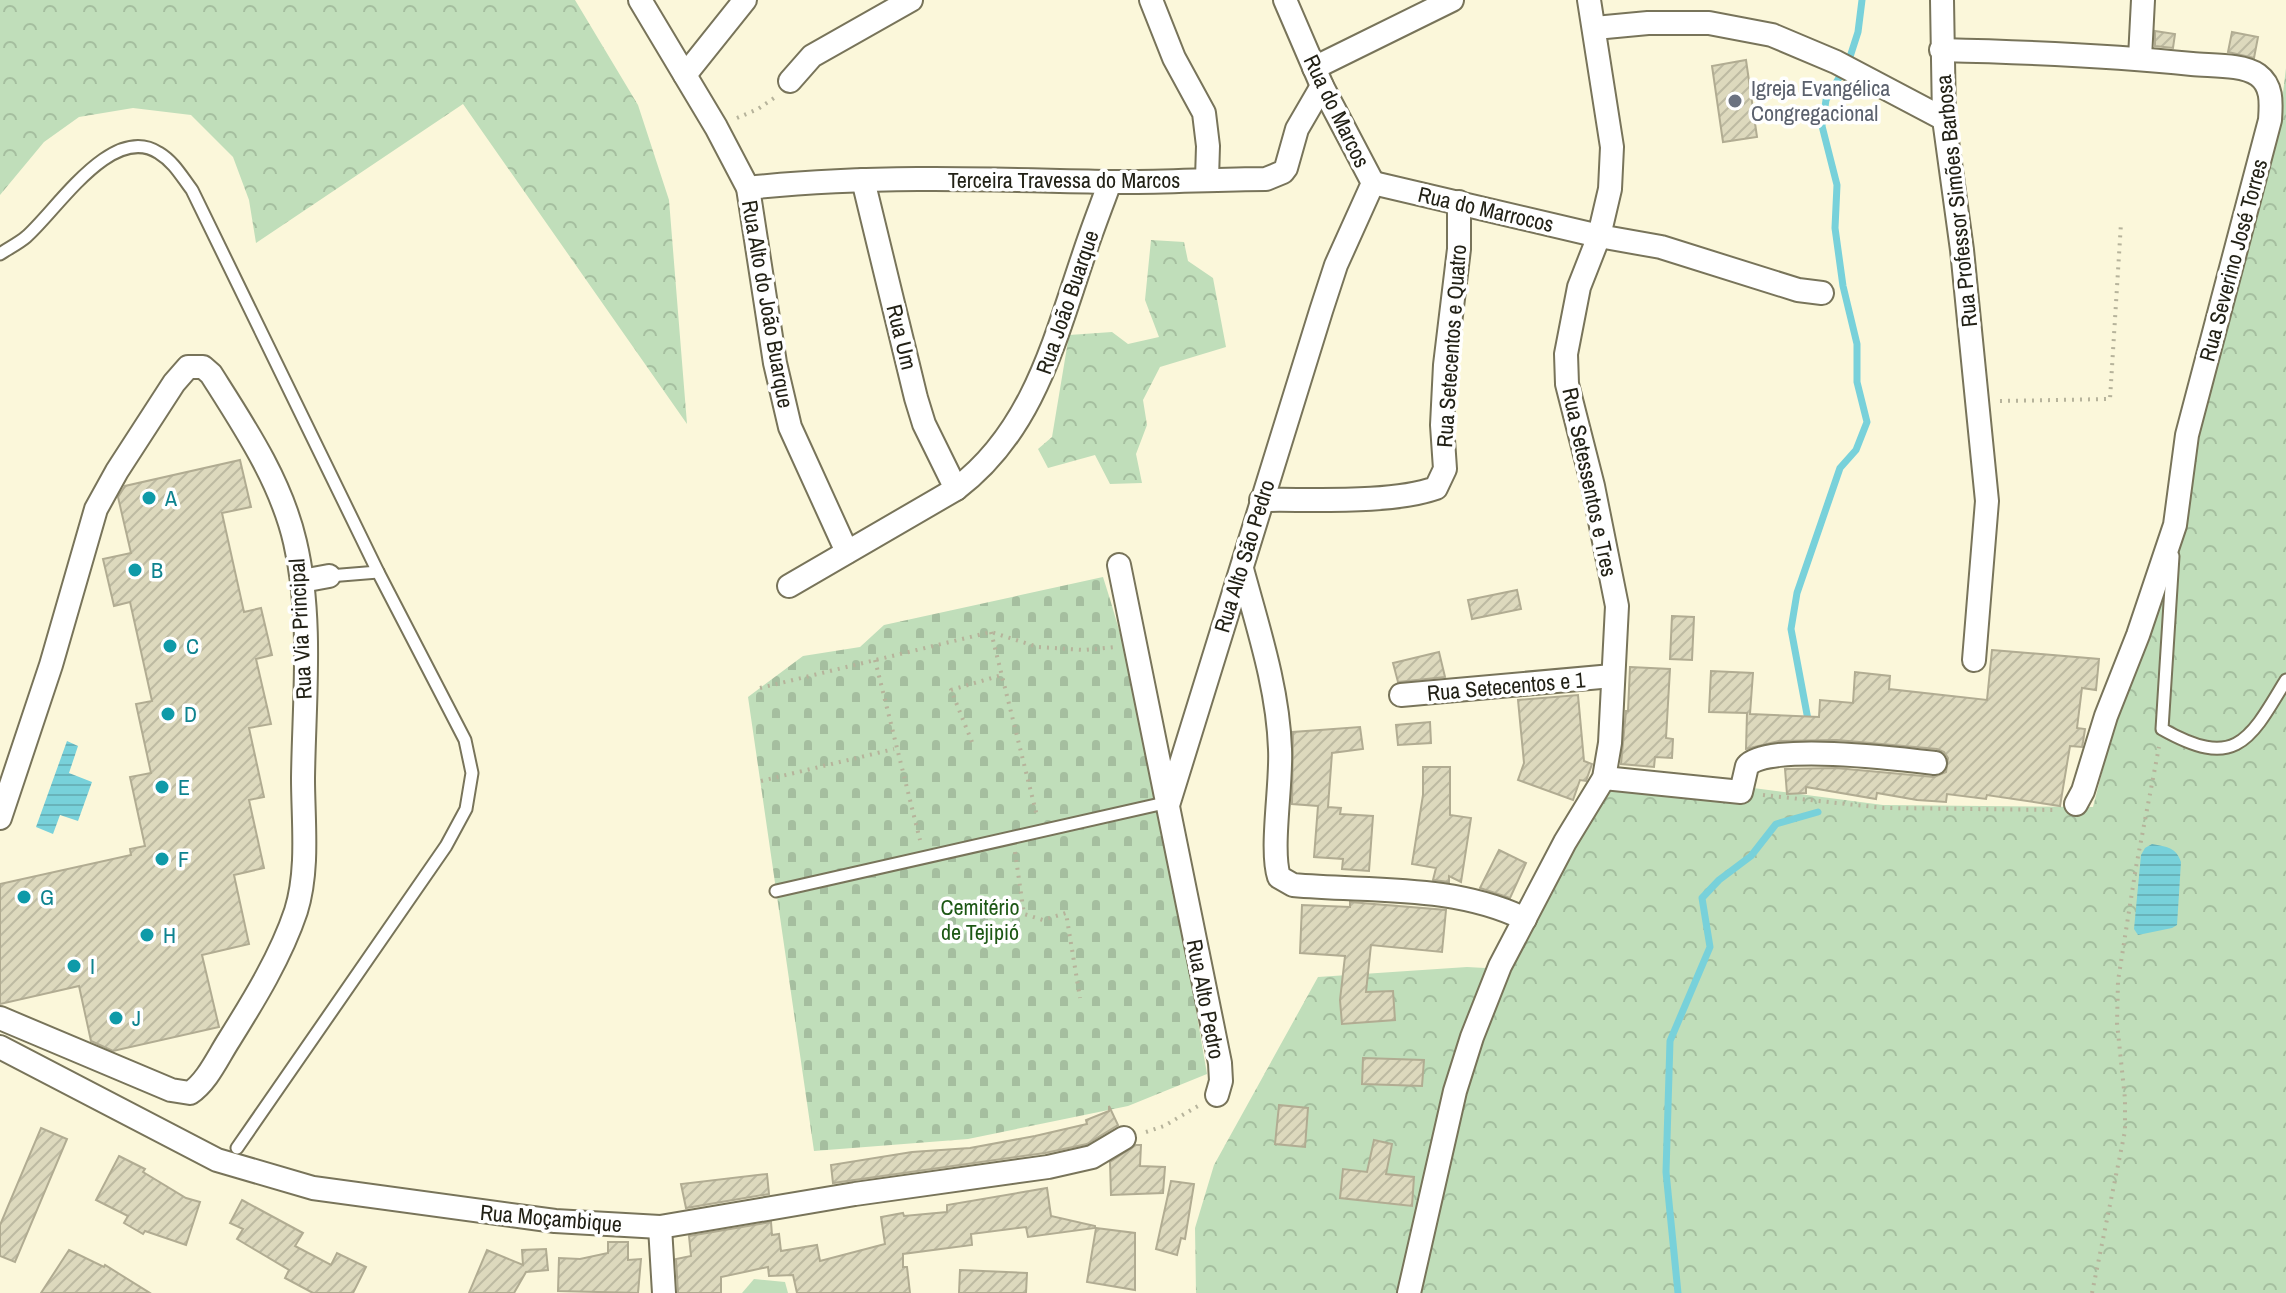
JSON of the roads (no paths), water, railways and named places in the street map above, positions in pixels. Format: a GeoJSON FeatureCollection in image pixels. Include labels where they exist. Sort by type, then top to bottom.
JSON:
{"type":"FeatureCollection","features":[{"type":"Feature","properties":{"kind":"street","name":"Rua Alto do João Buarque"},"geometry":{"type":"LineString","coordinates":[[640,0],[716,127],[748,188],[775,363],[790,427],[847,552]]}},
{"type":"Feature","properties":{"kind":"street"},"geometry":{"type":"LineString","coordinates":[[685,75],[745,0]]}},
{"type":"Feature","properties":{"kind":"street"},"geometry":{"type":"LineString","coordinates":[[1151,0],[1174,58],[1204,113],[1208,146],[1207,179]]}},
{"type":"Feature","properties":{"kind":"street","name":"Rua do Marcos"},"geometry":{"type":"LineString","coordinates":[[1285,0],[1318,77],[1373,183],[1336,265],[1321,311]]}},
{"type":"Feature","properties":{"kind":"street"},"geometry":{"type":"LineString","coordinates":[[1318,77],[1452,0]]}},
{"type":"Feature","properties":{"kind":"street","name":"Rua Setessentos e Tres"},"geometry":{"type":"LineString","coordinates":[[1589,0],[1612,147],[1610,189],[1599,236],[1579,287],[1568,342],[1567,369],[1575,420],[1593,486],[1617,606],[1611,728],[1604,778]]}},
{"type":"Feature","properties":{"kind":"street","name":"Rua Professor Simões Barbosa"},"geometry":{"type":"LineString","coordinates":[[1942,0],[1944,119],[1962,250],[1987,501],[1974,660]]}},
{"type":"Feature","properties":{"kind":"street"},"geometry":{"type":"LineString","coordinates":[[2140,58],[2143,0]]}},
{"type":"Feature","properties":{"kind":"street"},"geometry":{"type":"LineString","coordinates":[[790,81],[812,56],[908,1]]}},
{"type":"Feature","properties":{"kind":"street"},"geometry":{"type":"LineString","coordinates":[[1595,28],[1648,23],[1709,23],[1772,35],[1836,62],[1944,119]]}},
{"type":"Feature","properties":{"kind":"street","name":"Rua Severino José Torres"},"geometry":{"type":"LineString","coordinates":[[1941,50],[2140,58],[2236,68],[2256,74],[2267,86],[2272,101],[2270,120],[2187,435],[2175,525]]}},
{"type":"Feature","properties":{"kind":"street","name":"Terceira Travessa do Marcos"},"geometry":{"type":"LineString","coordinates":[[748,188],[799,182],[863,180],[1042,179],[1110,182],[1266,179],[1283,172],[1318,77]]}},
{"type":"Feature","properties":{"kind":"street","name":"Rua Um"},"geometry":{"type":"LineString","coordinates":[[863,180],[916,398],[924,424],[956,489]]}},
{"type":"Feature","properties":{"kind":"street","name":"Rua João Buarque"},"geometry":{"type":"LineString","coordinates":[[789,586],[956,489],[970,478],[1017,425],[1041,380],[1063,324],[1110,182]]}},
{"type":"Feature","properties":{"kind":"street","name":"Rua do Marrocos"},"geometry":{"type":"LineString","coordinates":[[1373,183],[1599,236],[1661,247],[1798,290],[1822,293]]}},
{"type":"Feature","properties":{"kind":"street","name":"Rua Setecentos e Quatro"},"geometry":{"type":"LineString","coordinates":[[1261,500],[1353,499],[1410,494],[1436,488],[1445,469],[1442,425],[1445,365],[1459,249],[1459,202]]}},
{"type":"Feature","properties":{"kind":"street","name":"Rua Alto São Pedro"},"geometry":{"type":"LineString","coordinates":[[1169,802],[1321,311]]}},
{"type":"Feature","properties":{"kind":"street","name":"Rua Via Principal"},"geometry":{"type":"LineString","coordinates":[[0,818],[51,665],[96,509],[174,383],[188,367],[203,367],[211,374],[248,432],[277,489],[295,539],[302,581],[305,645],[303,861],[296,909],[278,953],[243,1018],[202,1081],[190,1093],[171,1090],[0,1018]]}},
{"type":"Feature","properties":{"kind":"street"},"geometry":{"type":"LineString","coordinates":[[2076,804],[2175,525]]}},
{"type":"Feature","properties":{"kind":"street"},"geometry":{"type":"LineString","coordinates":[[1119,565],[1169,802]]}},
{"type":"Feature","properties":{"kind":"street"},"geometry":{"type":"LineString","coordinates":[[1242,568],[1277,712],[1281,770],[1276,860],[1279,877],[1293,885],[1440,893],[1502,908],[1525,919]]}},
{"type":"Feature","properties":{"kind":"street"},"geometry":{"type":"LineString","coordinates":[[302,581],[329,576]]}},
{"type":"Feature","properties":{"kind":"street","name":"Rua Setecentos e 1"},"geometry":{"type":"LineString","coordinates":[[1401,695],[1612,676]]}},
{"type":"Feature","properties":{"kind":"street"},"geometry":{"type":"LineString","coordinates":[[1409,1293],[1455,1091],[1472,1037],[1500,966],[1565,842],[1604,778],[1741,792],[1747,766],[1762,756],[1859,755],[1935,763]]}},
{"type":"Feature","properties":{"kind":"street","name":"Rua Alto Pedro"},"geometry":{"type":"LineString","coordinates":[[1169,802],[1220,1063],[1221,1081],[1217,1095]]}},
{"type":"Feature","properties":{"kind":"street","name":"Rua Moçambique"},"geometry":{"type":"LineString","coordinates":[[0,1047],[227,1154],[313,1188],[555,1221],[660,1227],[855,1194],[1048,1167],[1092,1157],[1124,1138]]}},
{"type":"Feature","properties":{"kind":"street"},"geometry":{"type":"LineString","coordinates":[[660,1227],[664,1293]]}},
{"type":"Feature","properties":{"kind":"lane"},"geometry":{"type":"LineString","coordinates":[[0,254],[25,238],[88,171],[112,152],[135,146],[157,151],[176,167],[192,190],[378,572],[465,740],[472,773],[466,809],[446,846],[227,1154]]}},
{"type":"Feature","properties":{"kind":"lane"},"geometry":{"type":"LineString","coordinates":[[2175,525],[2162,729],[2191,745],[2217,750],[2245,739],[2260,724],[2286,680]]}},
{"type":"Feature","properties":{"kind":"lane"},"geometry":{"type":"LineString","coordinates":[[329,576],[378,572]]}},
{"type":"Feature","properties":{"kind":"lane"},"geometry":{"type":"LineString","coordinates":[[776,891],[1169,802]]}},
{"type":"Feature","properties":{"kind":"water"},"geometry":{"type":"Polygon","coordinates":[[[67,741],[78,746],[69,773],[92,782],[78,821],[60,815],[53,834],[36,827],[67,741]]]}},
{"type":"Feature","properties":{"kind":"water"},"geometry":{"type":"Polygon","coordinates":[[[2152,844],[2174,851],[2181,862],[2177,925],[2138,935],[2134,929],[2141,855],[2152,844]]]}},
{"type":"Feature","properties":{"kind":"waterway"},"geometry":{"type":"LineString","coordinates":[[1849,60],[1858,32],[1862,0]]}},
{"type":"Feature","properties":{"kind":"waterway"},"geometry":{"type":"LineString","coordinates":[[1812,741],[1791,629],[1797,593],[1840,468],[1856,450],[1867,422],[1857,382],[1857,344],[1843,286],[1835,228],[1837,185],[1822,126],[1826,100],[1840,76]]}},
{"type":"Feature","properties":{"kind":"waterway"},"geometry":{"type":"LineString","coordinates":[[1678,1293],[1666,1172],[1670,1041],[1710,947],[1702,898],[1719,880],[1751,856],[1776,824],[1818,812]]}},
{"type":"Feature","properties":{"kind":"place","name":"Igreja Evangélica Congregacional"},"geometry":{"type":"Point","coordinates":[1735,101]}},
{"type":"Feature","properties":{"kind":"place","name":"A"},"geometry":{"type":"Point","coordinates":[149,498]}},
{"type":"Feature","properties":{"kind":"place","name":"B"},"geometry":{"type":"Point","coordinates":[135,570]}},
{"type":"Feature","properties":{"kind":"place","name":"C"},"geometry":{"type":"Point","coordinates":[170,646]}},
{"type":"Feature","properties":{"kind":"place","name":"D"},"geometry":{"type":"Point","coordinates":[168,714]}},
{"type":"Feature","properties":{"kind":"place","name":"E"},"geometry":{"type":"Point","coordinates":[162,787]}},
{"type":"Feature","properties":{"kind":"place","name":"F"},"geometry":{"type":"Point","coordinates":[162,859]}},
{"type":"Feature","properties":{"kind":"place","name":"G"},"geometry":{"type":"Point","coordinates":[24,897]}},
{"type":"Feature","properties":{"kind":"place","name":"H"},"geometry":{"type":"Point","coordinates":[147,935]}},
{"type":"Feature","properties":{"kind":"place","name":"I"},"geometry":{"type":"Point","coordinates":[74,966]}},
{"type":"Feature","properties":{"kind":"place","name":"J"},"geometry":{"type":"Point","coordinates":[116,1018]}},
{"type":"Feature","properties":{"kind":"park label","name":"Cemitério de Tejipió"},"geometry":{"type":"Point","coordinates":[980,920]}}]}
